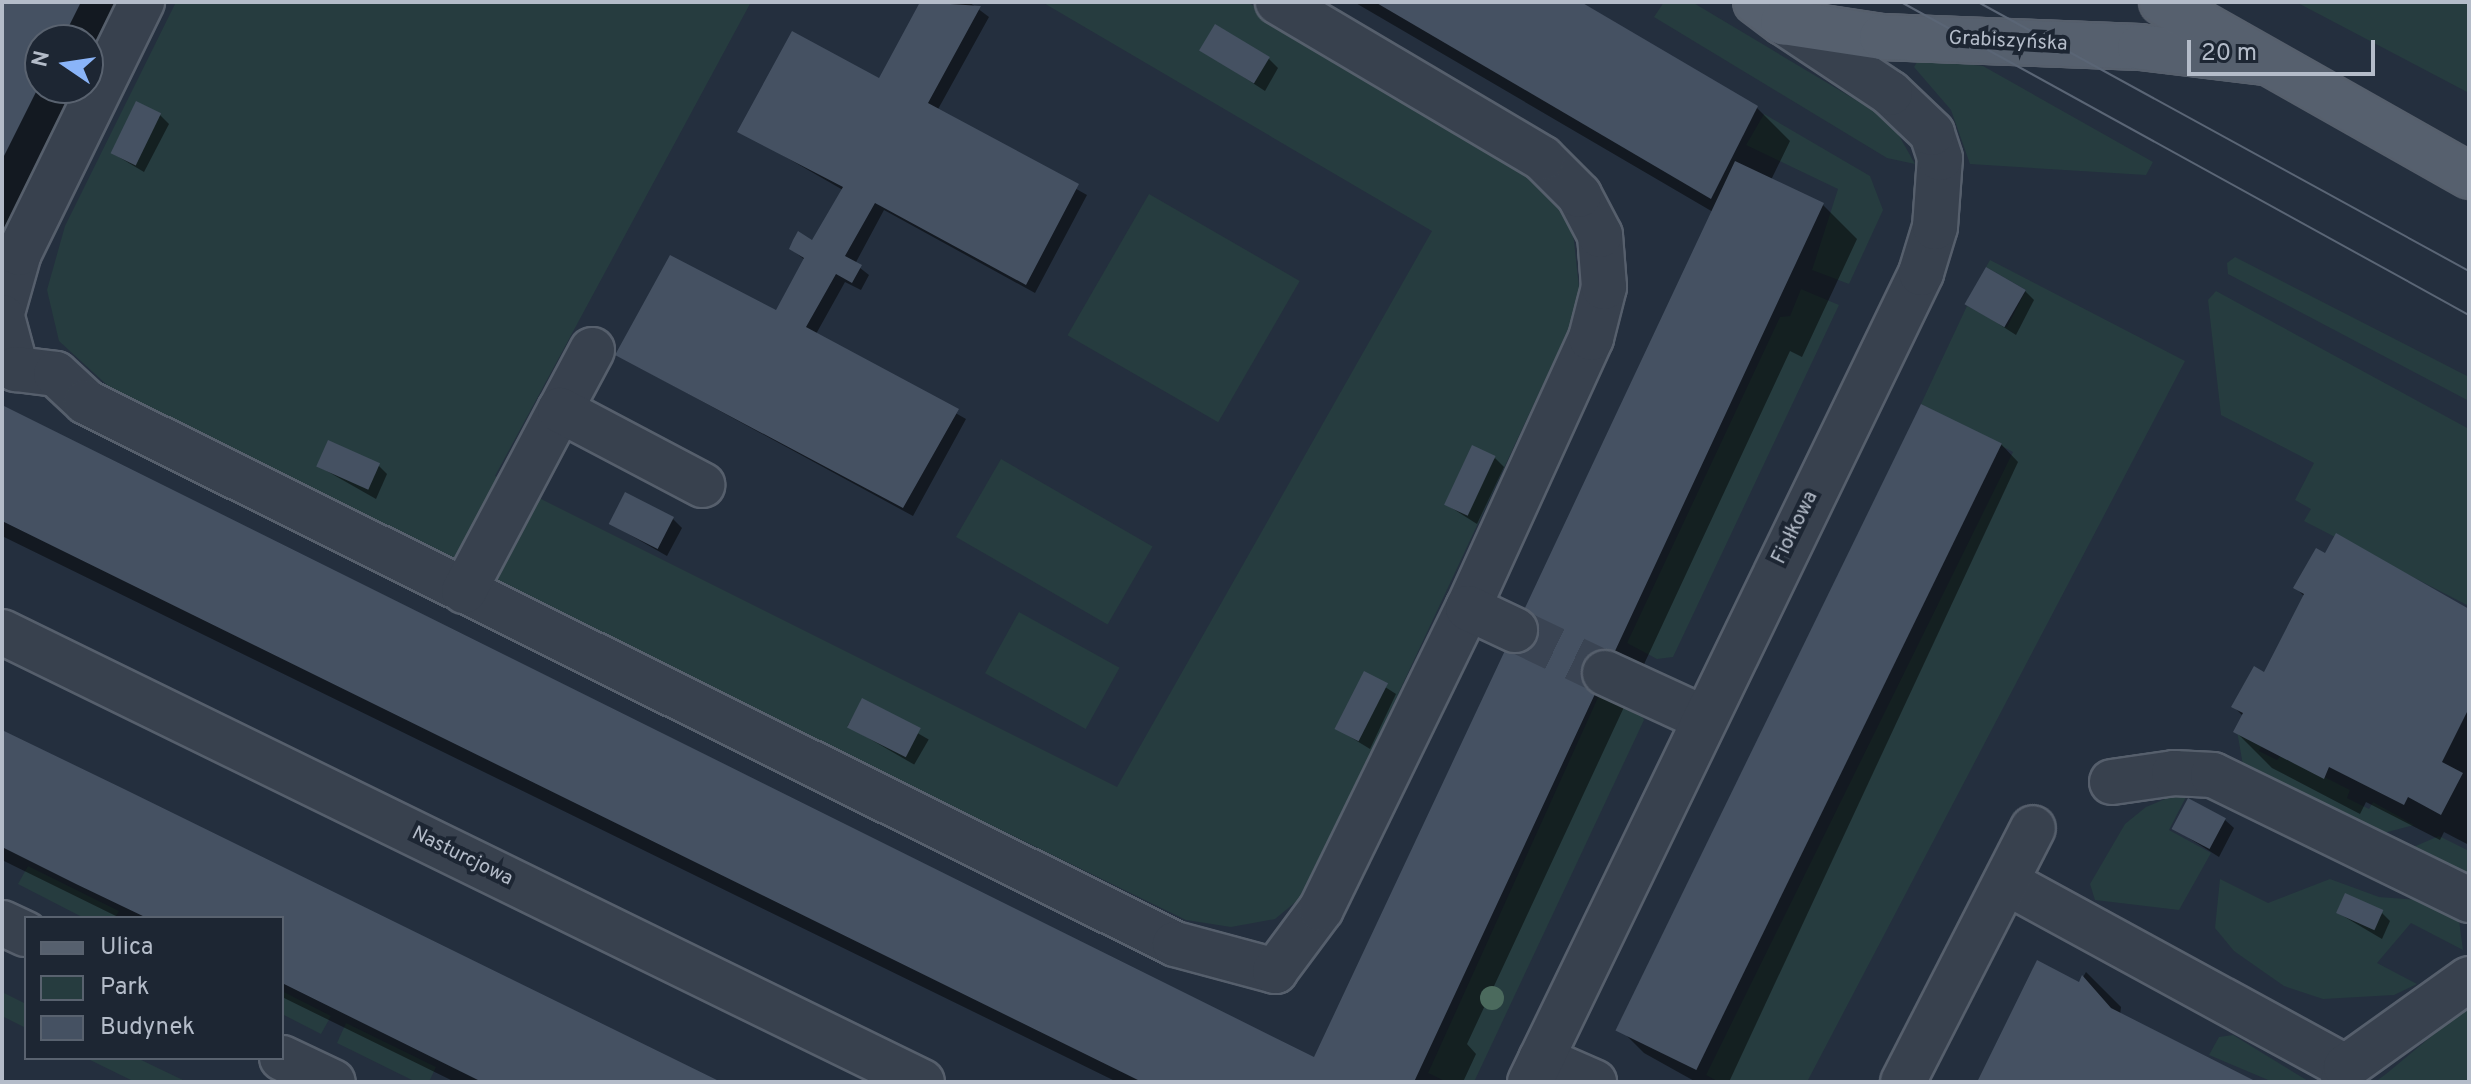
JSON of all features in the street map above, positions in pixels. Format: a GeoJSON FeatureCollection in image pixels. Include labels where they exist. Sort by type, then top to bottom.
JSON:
{"type":"FeatureCollection","features":[{"type":"Feature","properties":{"kind":"main road","name":"Grabiszyńska"},"geometry":{"type":"LineString","coordinates":[[2162,2],[2469,176]]}},
{"type":"Feature","properties":{"kind":"main road","name":"Grabiszyńska"},"geometry":{"type":"LineString","coordinates":[[1770,12],[1882,37],[2140,47],[2266,62]]}},
{"type":"Feature","properties":{"kind":"street"},"geometry":{"type":"LineString","coordinates":[[142,2],[19,253],[2,315],[16,369],[56,374],[86,402],[1175,944],[1275,971],[1321,909],[1468,608],[1591,338],[1604,287],[1600,235],[1579,195],[1542,158],[1278,2]]}},
{"type":"Feature","properties":{"kind":"street","name":"Fiołkowa"},"geometry":{"type":"LineString","coordinates":[[1535,1070],[1921,273],[1941,182],[1932,133],[1890,93],[1770,12]]}},
{"type":"Feature","properties":{"kind":"street"},"geometry":{"type":"LineString","coordinates":[[464,591],[592,350]]}},
{"type":"Feature","properties":{"kind":"street"},"geometry":{"type":"LineString","coordinates":[[560,410],[702,485]]}},
{"type":"Feature","properties":{"kind":"street"},"geometry":{"type":"LineString","coordinates":[[1468,608],[1515,630]]}},
{"type":"Feature","properties":{"kind":"street","name":"Nasturcjowa"},"geometry":{"type":"LineString","coordinates":[[2,632],[922,1082]]}},
{"type":"Feature","properties":{"kind":"street"},"geometry":{"type":"LineString","coordinates":[[1605,673],[1703,718]]}},
{"type":"Feature","properties":{"kind":"street"},"geometry":{"type":"LineString","coordinates":[[2112,782],[2174,773],[2213,775],[2469,900]]}},
{"type":"Feature","properties":{"kind":"street"},"geometry":{"type":"LineString","coordinates":[[1903,1082],[2033,828]]}},
{"type":"Feature","properties":{"kind":"street"},"geometry":{"type":"LineString","coordinates":[[2006,882],[2345,1074],[2469,979]]}},
{"type":"Feature","properties":{"kind":"street"},"geometry":{"type":"LineString","coordinates":[[2,923],[24,933]]}},
{"type":"Feature","properties":{"kind":"street"},"geometry":{"type":"LineString","coordinates":[[284,1059],[333,1082]]}},
{"type":"Feature","properties":{"kind":"street"},"geometry":{"type":"LineString","coordinates":[[1535,1070],[1594,1082]]}},
{"type":"Feature","properties":{"kind":"green space"},"geometry":{"type":"Polygon","coordinates":[[[176,2],[751,2],[495,476],[1117,787],[1432,231],[1042,2],[1247,2],[1540,175],[1568,216],[1574,241],[1579,288],[1569,329],[1304,895],[1275,919],[1231,927],[1186,920],[131,407],[59,341],[47,290],[65,226],[176,2]]]}},
{"type":"Feature","properties":{"kind":"green space"},"geometry":{"type":"Polygon","coordinates":[[[1664,2],[1692,2],[1876,112],[1897,132],[1915,164],[1887,158],[1654,17],[1664,2]]]}},
{"type":"Feature","properties":{"kind":"green space"},"geometry":{"type":"Polygon","coordinates":[[[2296,2],[2469,2],[2469,93],[2296,2]]]}},
{"type":"Feature","properties":{"kind":"green space"},"geometry":{"type":"Polygon","coordinates":[[[1919,59],[1983,66],[2153,162],[2146,175],[1970,164],[1951,110],[1914,67],[1919,59]]]}},
{"type":"Feature","properties":{"kind":"green space"},"geometry":{"type":"Polygon","coordinates":[[[1764,114],[1870,176],[1883,210],[1849,284],[1812,270],[1838,189],[1746,145],[1764,114]]]}},
{"type":"Feature","properties":{"kind":"green space"},"geometry":{"type":"Polygon","coordinates":[[[1149,194],[1300,281],[1218,422],[1068,335],[1149,194]]]}},
{"type":"Feature","properties":{"kind":"green space"},"geometry":{"type":"Polygon","coordinates":[[[2235,257],[2469,377],[2469,401],[2228,274],[2227,263],[2235,257]]]}},
{"type":"Feature","properties":{"kind":"green space"},"geometry":{"type":"Polygon","coordinates":[[[1990,260],[2185,361],[1807,1082],[1719,1082],[1706,1075],[2013,452],[1921,404],[1967,306],[2007,327],[2026,290],[1986,267],[1990,260]]]}},
{"type":"Feature","properties":{"kind":"green space"},"geometry":{"type":"Polygon","coordinates":[[[1801,289],[1839,305],[1673,657],[1657,659],[1627,643],[1780,317],[1790,316],[1801,289]]]}},
{"type":"Feature","properties":{"kind":"green space"},"geometry":{"type":"Polygon","coordinates":[[[2216,291],[2469,429],[2469,606],[2304,521],[2311,509],[2295,500],[2314,463],[2221,415],[2208,300],[2216,291]]]}},
{"type":"Feature","properties":{"kind":"green space"},"geometry":{"type":"Polygon","coordinates":[[[1001,459],[1153,546],[1108,624],[956,537],[1001,459]]]}},
{"type":"Feature","properties":{"kind":"green space"},"geometry":{"type":"Polygon","coordinates":[[[1019,612],[1120,668],[1086,729],[985,673],[1019,612]]]}},
{"type":"Feature","properties":{"kind":"green space"},"geometry":{"type":"Polygon","coordinates":[[[1600,693],[1638,708],[1644,720],[1474,1082],[1447,1082],[1428,1073],[1600,693]]]}},
{"type":"Feature","properties":{"kind":"green space"},"geometry":{"type":"Polygon","coordinates":[[[2237,731],[2262,745],[2259,751],[2277,760],[2281,755],[2350,790],[2347,798],[2369,809],[2373,802],[2414,825],[2380,834],[2243,765],[2237,731]]]}},
{"type":"Feature","properties":{"kind":"green space"},"geometry":{"type":"Polygon","coordinates":[[[2170,797],[2186,797],[2169,830],[2211,853],[2179,910],[2095,900],[2090,884],[2125,824],[2146,807],[2170,797]]]}},
{"type":"Feature","properties":{"kind":"green space"},"geometry":{"type":"Polygon","coordinates":[[[2439,836],[2469,851],[2469,880],[2411,848],[2439,836]]]}},
{"type":"Feature","properties":{"kind":"green space"},"geometry":{"type":"Polygon","coordinates":[[[28,866],[119,911],[116,916],[80,916],[18,884],[28,866]]]}},
{"type":"Feature","properties":{"kind":"green space"},"geometry":{"type":"Polygon","coordinates":[[[2220,879],[2268,903],[2330,879],[2379,897],[2419,900],[2459,920],[2463,950],[2411,923],[2377,963],[2417,984],[2394,995],[2323,999],[2284,986],[2234,951],[2215,928],[2220,879]]]}},
{"type":"Feature","properties":{"kind":"green space"},"geometry":{"type":"Polygon","coordinates":[[[2,992],[24,1003],[24,1027],[2,1016],[2,992]]]}},
{"type":"Feature","properties":{"kind":"green space"},"geometry":{"type":"Polygon","coordinates":[[[284,992],[331,1016],[321,1034],[284,1015],[284,992]]]}},
{"type":"Feature","properties":{"kind":"green space"},"geometry":{"type":"Polygon","coordinates":[[[2469,1005],[2469,1082],[2375,1082],[2386,1074],[2469,1005]]]}},
{"type":"Feature","properties":{"kind":"green space"},"geometry":{"type":"Polygon","coordinates":[[[346,1023],[436,1067],[429,1082],[416,1082],[337,1043],[346,1023]]]}},
{"type":"Feature","properties":{"kind":"green space"},"geometry":{"type":"Polygon","coordinates":[[[2233,1035],[2308,1081],[2273,1082],[2209,1055],[2219,1037],[2233,1035]]]}},
{"type":"Feature","properties":{"kind":"green space"},"geometry":{"type":"Polygon","coordinates":[[[90,1060],[141,1060],[187,1082],[135,1082],[90,1060]]]}},
{"type":"Feature","properties":{"kind":"building"},"geometry":{"type":"Polygon","coordinates":[[[2,2],[81,2],[70,24],[24,24],[24,104],[30,104],[2,160],[2,2]]]}},
{"type":"Feature","properties":{"kind":"building"},"geometry":{"type":"Polygon","coordinates":[[[920,2],[981,6],[928,103],[1079,184],[1026,285],[875,203],[845,256],[862,265],[852,283],[836,274],[806,327],[959,409],[903,508],[615,355],[670,255],[776,310],[804,258],[789,249],[793,240],[798,231],[812,240],[843,187],[737,132],[792,31],[879,78],[920,2]]]}},
{"type":"Feature","properties":{"kind":"building"},"geometry":{"type":"Polygon","coordinates":[[[1375,2],[1581,2],[1758,106],[1711,199],[1375,2]]]}},
{"type":"Feature","properties":{"kind":"building"},"geometry":{"type":"Polygon","coordinates":[[[1215,24],[1270,57],[1254,84],[1199,51],[1215,24]]]}},
{"type":"Feature","properties":{"kind":"building"},"geometry":{"type":"Polygon","coordinates":[[[136,101],[161,113],[136,165],[111,153],[136,101]]]}},
{"type":"Feature","properties":{"kind":"building"},"geometry":{"type":"Polygon","coordinates":[[[1735,161],[1824,203],[1414,1082],[1142,1082],[2,521],[2,405],[1314,1057],[1735,161]]]}},
{"type":"Feature","properties":{"kind":"building"},"geometry":{"type":"Polygon","coordinates":[[[1986,267],[2026,290],[2004,327],[1964,304],[1986,267]]]}},
{"type":"Feature","properties":{"kind":"building"},"geometry":{"type":"Polygon","coordinates":[[[1921,404],[2002,443],[1696,1070],[1615,1030],[1921,404]]]}},
{"type":"Feature","properties":{"kind":"building"},"geometry":{"type":"Polygon","coordinates":[[[328,440],[380,463],[368,490],[316,466],[328,440]]]}},
{"type":"Feature","properties":{"kind":"building"},"geometry":{"type":"Polygon","coordinates":[[[1472,445],[1496,456],[1468,516],[1444,505],[1472,445]]]}},
{"type":"Feature","properties":{"kind":"building"},"geometry":{"type":"Polygon","coordinates":[[[625,492],[674,517],[658,549],[609,524],[625,492]]]}},
{"type":"Feature","properties":{"kind":"building"},"geometry":{"type":"Polygon","coordinates":[[[2336,533],[2469,609],[2469,708],[2442,762],[2463,773],[2441,815],[2408,797],[2404,805],[2329,767],[2324,779],[2233,732],[2243,713],[2231,707],[2254,666],[2264,672],[2304,594],[2293,588],[2316,548],[2325,553],[2336,533]]]}},
{"type":"Feature","properties":{"kind":"building"},"geometry":{"type":"Polygon","coordinates":[[[1364,671],[1388,683],[1359,741],[1334,729],[1364,671]]]}},
{"type":"Feature","properties":{"kind":"building"},"geometry":{"type":"Polygon","coordinates":[[[862,698],[921,728],[906,757],[847,727],[862,698]]]}},
{"type":"Feature","properties":{"kind":"building"},"geometry":{"type":"Polygon","coordinates":[[[2,730],[721,1082],[482,1082],[284,984],[284,916],[143,916],[2,847],[2,730]]]}},
{"type":"Feature","properties":{"kind":"building"},"geometry":{"type":"Polygon","coordinates":[[[2188,798],[2226,818],[2210,849],[2172,829],[2188,798]]]}},
{"type":"Feature","properties":{"kind":"building"},"geometry":{"type":"Polygon","coordinates":[[[2345,893],[2383,910],[2374,930],[2336,913],[2345,893]]]}},
{"type":"Feature","properties":{"kind":"building"},"geometry":{"type":"Polygon","coordinates":[[[2037,960],[2079,982],[2082,975],[2111,1008],[2257,1082],[1977,1082],[2037,960]]]}},
{"type":"Feature","properties":{"kind":"tunnel"},"geometry":{"type":"LineString","coordinates":[[1515,630],[1605,673]]}},
{"type":"Feature","properties":{"kind":"tram line"},"geometry":{"type":"LineString","coordinates":[[1901,2],[2469,315]]}},
{"type":"Feature","properties":{"kind":"tram line"},"geometry":{"type":"LineString","coordinates":[[1978,2],[2469,271]]}}]}
